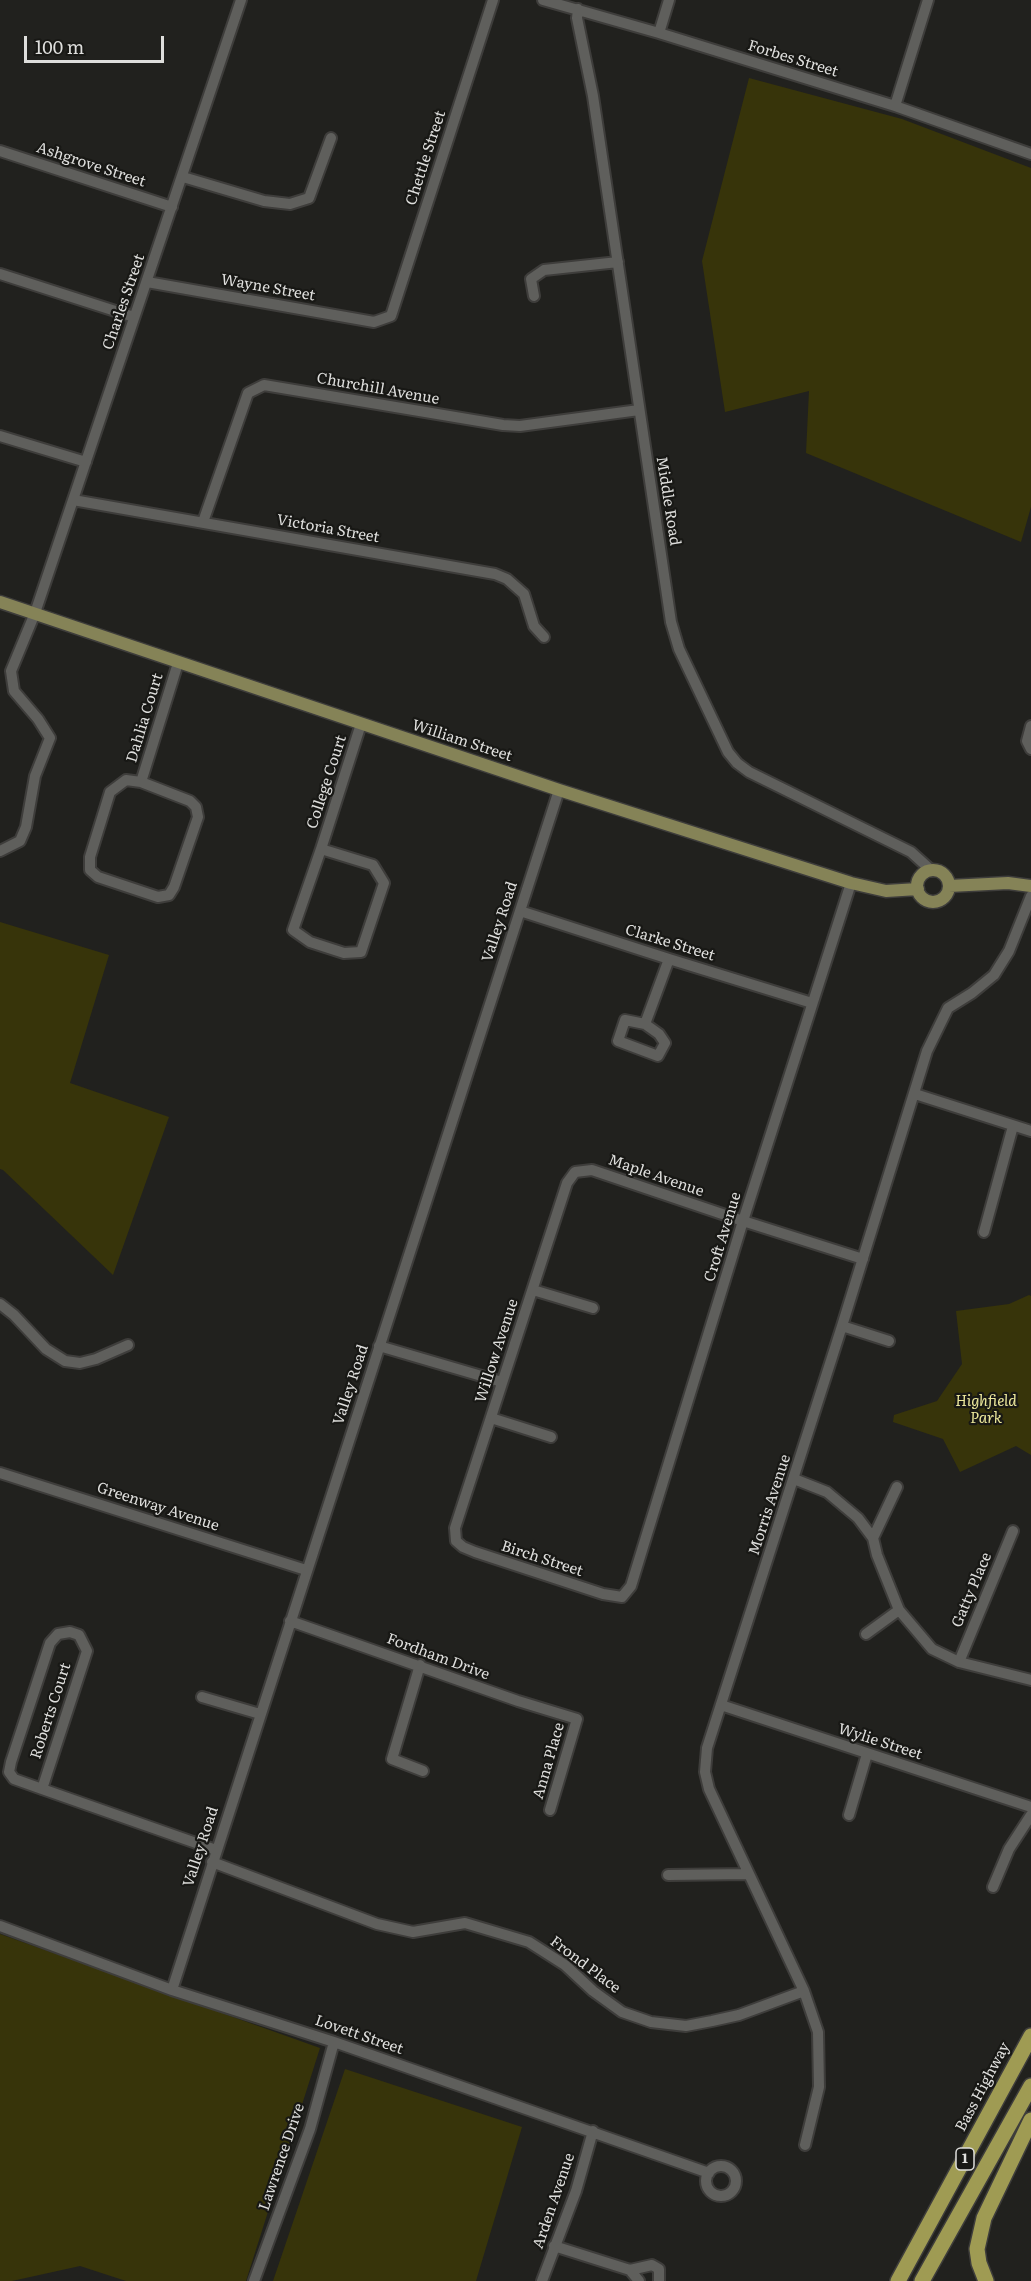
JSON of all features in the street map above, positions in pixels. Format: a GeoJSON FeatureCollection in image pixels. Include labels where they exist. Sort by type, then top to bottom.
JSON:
{"type":"FeatureCollection","features":[{"type":"Feature","properties":{"kind":"highway","name":"Bass Highway"},"geometry":{"type":"LineString","coordinates":[[898,2281],[1031,2036]]}},
{"type":"Feature","properties":{"kind":"highway","name":"1"},"geometry":{"type":"LineString","coordinates":[[922,2281],[1031,2086]]}},
{"type":"Feature","properties":{"kind":"highway"},"geometry":{"type":"LineString","coordinates":[[986,2281],[979,2263],[977,2249],[984,2218],[1031,2120]]}},
{"type":"Feature","properties":{"kind":"main road","name":"William Street"},"geometry":{"type":"LineString","coordinates":[[0,602],[559,790],[851,883],[886,891],[918,889]]}},
{"type":"Feature","properties":{"kind":"main road"},"geometry":{"type":"LineString","coordinates":[[932,871],[942,873],[947,878],[949,886],[945,896],[938,902],[922,897],[918,889],[918,882],[922,875],[932,871]]}},
{"type":"Feature","properties":{"kind":"main road"},"geometry":{"type":"LineString","coordinates":[[949,886],[1008,883],[1031,886]]}},
{"type":"Feature","properties":{"kind":"street","name":"Charles Street"},"geometry":{"type":"LineString","coordinates":[[0,851],[20,841],[26,828],[35,776],[50,738],[38,719],[14,691],[11,671],[35,613],[241,0]]}},
{"type":"Feature","properties":{"kind":"street","name":"Chettle Street"},"geometry":{"type":"LineString","coordinates":[[383,321],[391,316],[493,0]]}},
{"type":"Feature","properties":{"kind":"street","name":"Forbes Street"},"geometry":{"type":"LineString","coordinates":[[543,0],[660,33],[895,106],[1031,154]]}},
{"type":"Feature","properties":{"kind":"street"},"geometry":{"type":"LineString","coordinates":[[660,33],[669,0]]}},
{"type":"Feature","properties":{"kind":"street"},"geometry":{"type":"LineString","coordinates":[[895,106],[928,0]]}},
{"type":"Feature","properties":{"kind":"street","name":"Middle Road"},"geometry":{"type":"LineString","coordinates":[[578,9],[577,18],[593,96],[671,622],[679,650],[728,752],[737,763],[749,772],[911,852],[932,871]]}},
{"type":"Feature","properties":{"kind":"street"},"geometry":{"type":"LineString","coordinates":[[183,177],[264,201],[290,204],[309,198],[331,138]]}},
{"type":"Feature","properties":{"kind":"street","name":"Ashgrove Street"},"geometry":{"type":"LineString","coordinates":[[0,151],[172,207]]}},
{"type":"Feature","properties":{"kind":"street"},"geometry":{"type":"LineString","coordinates":[[534,296],[531,279],[544,270],[618,262]]}},
{"type":"Feature","properties":{"kind":"street"},"geometry":{"type":"LineString","coordinates":[[0,274],[134,317]]}},
{"type":"Feature","properties":{"kind":"street","name":"Wayne Street"},"geometry":{"type":"LineString","coordinates":[[147,282],[374,322],[383,321]]}},
{"type":"Feature","properties":{"kind":"street","name":"Churchill Avenue"},"geometry":{"type":"LineString","coordinates":[[203,522],[248,393],[264,385],[503,425],[520,426],[639,411]]}},
{"type":"Feature","properties":{"kind":"street"},"geometry":{"type":"LineString","coordinates":[[0,436],[86,462]]}},
{"type":"Feature","properties":{"kind":"street","name":"Victoria Street"},"geometry":{"type":"LineString","coordinates":[[73,500],[495,574],[507,579],[524,594],[534,626],[544,637]]}},
{"type":"Feature","properties":{"kind":"street","name":"Dahlia Court"},"geometry":{"type":"LineString","coordinates":[[141,782],[177,663]]}},
{"type":"Feature","properties":{"kind":"street","name":"College Court"},"geometry":{"type":"LineString","coordinates":[[321,849],[373,865],[384,883],[361,952],[344,953],[310,942],[293,930],[361,724]]}},
{"type":"Feature","properties":{"kind":"street"},"geometry":{"type":"LineString","coordinates":[[1031,726],[1027,741],[1031,749]]}},
{"type":"Feature","properties":{"kind":"street","name":"Dahlia Court"},"geometry":{"type":"LineString","coordinates":[[126,780],[141,782],[190,801],[196,807],[198,817],[174,887],[169,895],[158,897],[98,878],[90,870],[90,857],[110,792],[126,780]]}},
{"type":"Feature","properties":{"kind":"street","name":"Valley Road"},"geometry":{"type":"LineString","coordinates":[[172,1990],[559,790]]}},
{"type":"Feature","properties":{"kind":"street","name":"Croft Avenue"},"geometry":{"type":"LineString","coordinates":[[622,1597],[631,1586],[743,1221],[851,883]]}},
{"type":"Feature","properties":{"kind":"street","name":"Morris Avenue"},"geometry":{"type":"LineString","coordinates":[[805,2145],[819,2087],[818,2032],[804,1991],[708,1789],[705,1772],[707,1748],[794,1479],[927,1051],[948,1008],[972,993],[994,975],[1009,951],[1031,896]]}},
{"type":"Feature","properties":{"kind":"street","name":"Clarke Street"},"geometry":{"type":"LineString","coordinates":[[520,911],[813,1003]]}},
{"type":"Feature","properties":{"kind":"street"},"geometry":{"type":"LineString","coordinates":[[645,1024],[669,959]]}},
{"type":"Feature","properties":{"kind":"street"},"geometry":{"type":"LineString","coordinates":[[915,1094],[1031,1131]]}},
{"type":"Feature","properties":{"kind":"street"},"geometry":{"type":"LineString","coordinates":[[984,1232],[1013,1126]]}},
{"type":"Feature","properties":{"kind":"street","name":"Maple Avenue"},"geometry":{"type":"LineString","coordinates":[[575,1172],[592,1170],[863,1259]]}},
{"type":"Feature","properties":{"kind":"street","name":"Willow Avenue"},"geometry":{"type":"LineString","coordinates":[[456,1541],[454,1528],[567,1183],[575,1172]]}},
{"type":"Feature","properties":{"kind":"street"},"geometry":{"type":"LineString","coordinates":[[533,1290],[592,1308]]}},
{"type":"Feature","properties":{"kind":"street"},"geometry":{"type":"LineString","coordinates":[[0,1304],[14,1315],[46,1349],[65,1361],[80,1363],[96,1359],[128,1344]]}},
{"type":"Feature","properties":{"kind":"street"},"geometry":{"type":"LineString","coordinates":[[842,1326],[889,1341]]}},
{"type":"Feature","properties":{"kind":"street"},"geometry":{"type":"LineString","coordinates":[[379,1346],[502,1382]]}},
{"type":"Feature","properties":{"kind":"street"},"geometry":{"type":"LineString","coordinates":[[490,1418],[550,1437]]}},
{"type":"Feature","properties":{"kind":"street","name":"Greenway Avenue"},"geometry":{"type":"LineString","coordinates":[[0,1473],[306,1570]]}},
{"type":"Feature","properties":{"kind":"street"},"geometry":{"type":"LineString","coordinates":[[794,1479],[827,1492],[858,1518],[873,1538],[898,1610],[932,1649],[959,1662],[1031,1680]]}},
{"type":"Feature","properties":{"kind":"street"},"geometry":{"type":"LineString","coordinates":[[873,1538],[897,1487]]}},
{"type":"Feature","properties":{"kind":"street","name":"Gatty Place"},"geometry":{"type":"LineString","coordinates":[[959,1662],[1013,1531]]}},
{"type":"Feature","properties":{"kind":"street","name":"Birch Street"},"geometry":{"type":"LineString","coordinates":[[456,1541],[463,1548],[603,1594],[622,1597]]}},
{"type":"Feature","properties":{"kind":"street"},"geometry":{"type":"LineString","coordinates":[[866,1634],[898,1610]]}},
{"type":"Feature","properties":{"kind":"street","name":"Fordham Drive"},"geometry":{"type":"LineString","coordinates":[[290,1621],[518,1701],[577,1719]]}},
{"type":"Feature","properties":{"kind":"street","name":"Roberts Court"},"geometry":{"type":"LineString","coordinates":[[42,1789],[87,1652],[79,1635],[70,1632],[58,1634],[50,1643],[10,1762],[9,1772],[14,1779],[42,1789],[216,1850]]}},
{"type":"Feature","properties":{"kind":"street"},"geometry":{"type":"LineString","coordinates":[[420,1665],[392,1759],[423,1771]]}},
{"type":"Feature","properties":{"kind":"street"},"geometry":{"type":"LineString","coordinates":[[202,1697],[260,1714]]}},
{"type":"Feature","properties":{"kind":"street","name":"Wylie Street"},"geometry":{"type":"LineString","coordinates":[[721,1705],[1031,1807]]}},
{"type":"Feature","properties":{"kind":"street","name":"Anna Place"},"geometry":{"type":"LineString","coordinates":[[550,1810],[577,1719]]}},
{"type":"Feature","properties":{"kind":"street"},"geometry":{"type":"LineString","coordinates":[[849,1815],[867,1754]]}},
{"type":"Feature","properties":{"kind":"street"},"geometry":{"type":"LineString","coordinates":[[993,1887],[1009,1849],[1031,1815]]}},
{"type":"Feature","properties":{"kind":"street","name":"Frond Place"},"geometry":{"type":"LineString","coordinates":[[212,1862],[378,1924],[413,1932],[465,1923],[529,1942],[565,1965],[593,1991],[622,2012],[651,2022],[686,2026],[711,2021],[739,2015],[804,1991]]}},
{"type":"Feature","properties":{"kind":"street"},"geometry":{"type":"LineString","coordinates":[[668,1875],[749,1874]]}},
{"type":"Feature","properties":{"kind":"street","name":"Lovett Street"},"geometry":{"type":"LineString","coordinates":[[0,1926],[172,1990],[334,2042],[709,2173]]}},
{"type":"Feature","properties":{"kind":"street","name":"Lawrence Drive"},"geometry":{"type":"LineString","coordinates":[[254,2281],[310,2128],[334,2042]]}},
{"type":"Feature","properties":{"kind":"street","name":"Arden Avenue"},"geometry":{"type":"LineString","coordinates":[[542,2281],[576,2191],[592,2131]]}},
{"type":"Feature","properties":{"kind":"street"},"geometry":{"type":"LineString","coordinates":[[554,2246],[630,2270],[652,2265],[659,2269],[659,2281]]}},
{"type":"Feature","properties":{"kind":"street"},"geometry":{"type":"LineString","coordinates":[[630,2270],[639,2281]]}},
{"type":"Feature","properties":{"kind":"green space"},"geometry":{"type":"Polygon","coordinates":[[[749,78],[902,119],[1031,168],[1031,507],[1021,542],[806,453],[809,391],[725,412],[702,261],[749,78]]]}},
{"type":"Feature","properties":{"kind":"green space"},"geometry":{"type":"Polygon","coordinates":[[[0,922],[109,955],[70,1083],[169,1117],[113,1275],[0,1169],[0,922]]]}},
{"type":"Feature","properties":{"kind":"green space","name":"Highfield Park"},"geometry":{"type":"Polygon","coordinates":[[[1031,1296],[1031,1455],[1016,1446],[960,1472],[943,1439],[893,1422],[894,1415],[937,1401],[962,1364],[956,1311],[1009,1304],[1031,1296]]]}},
{"type":"Feature","properties":{"kind":"green space"},"geometry":{"type":"Polygon","coordinates":[[[0,1934],[320,2048],[246,2281],[126,2281],[80,2266],[12,2281],[0,2281],[0,1934]]]}},
{"type":"Feature","properties":{"kind":"green space"},"geometry":{"type":"Polygon","coordinates":[[[345,2069],[522,2127],[476,2281],[273,2281],[345,2069]]]}}]}
